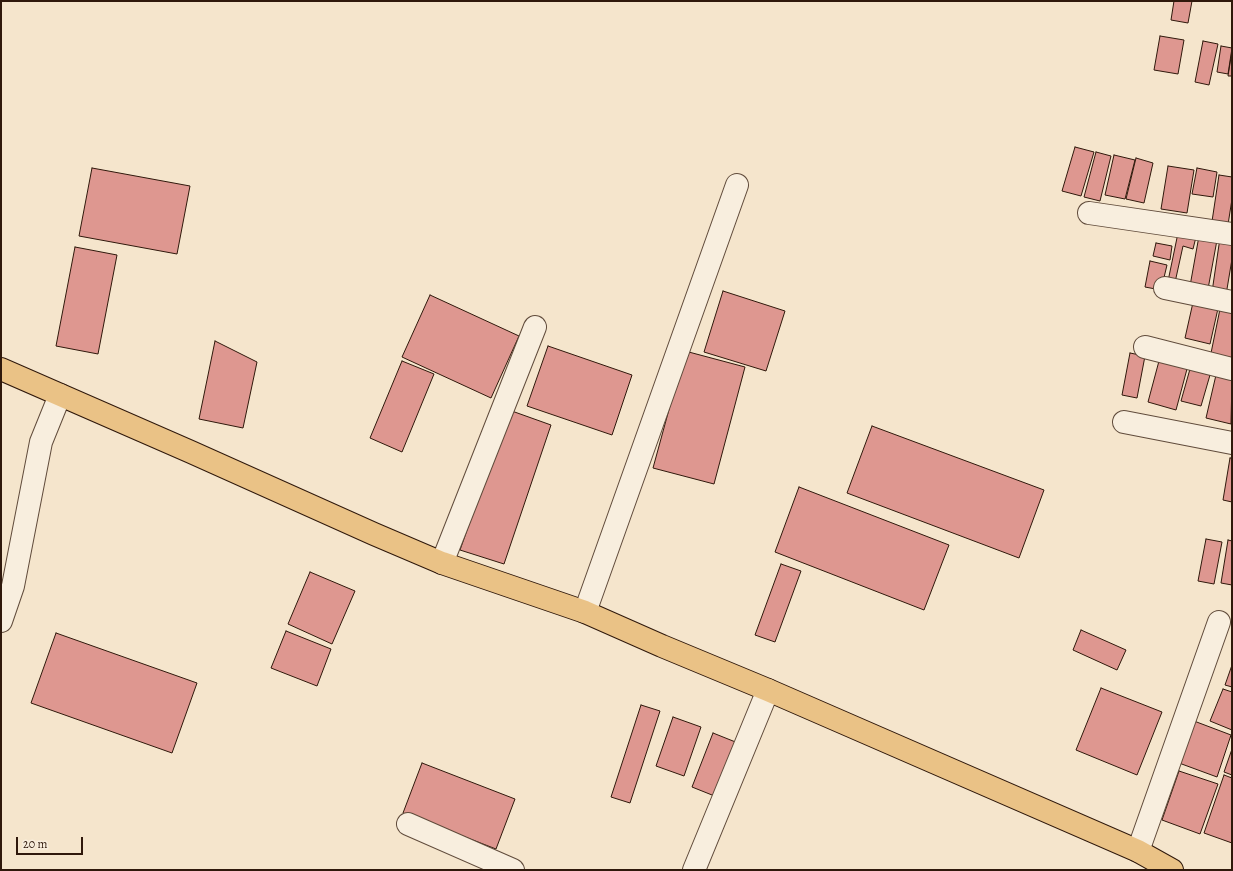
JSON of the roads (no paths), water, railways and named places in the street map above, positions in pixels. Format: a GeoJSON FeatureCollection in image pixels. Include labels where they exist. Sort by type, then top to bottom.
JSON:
{"type":"FeatureCollection","features":[{"type":"Feature","properties":{"kind":"main road"},"geometry":{"type":"LineString","coordinates":[[1,369],[442,563],[585,612],[768,690],[1138,851],[1172,870]]}},
{"type":"Feature","properties":{"kind":"street"},"geometry":{"type":"LineString","coordinates":[[585,612],[737,185]]}},
{"type":"Feature","properties":{"kind":"street"},"geometry":{"type":"LineString","coordinates":[[1089,213],[1232,234]]}},
{"type":"Feature","properties":{"kind":"street"},"geometry":{"type":"LineString","coordinates":[[1165,288],[1232,302]]}},
{"type":"Feature","properties":{"kind":"street"},"geometry":{"type":"LineString","coordinates":[[442,563],[536,327]]}},
{"type":"Feature","properties":{"kind":"street"},"geometry":{"type":"LineString","coordinates":[[1145,347],[1232,369]]}},
{"type":"Feature","properties":{"kind":"street"},"geometry":{"type":"LineString","coordinates":[[1,621],[13,586],[41,442],[60,395]]}},
{"type":"Feature","properties":{"kind":"street"},"geometry":{"type":"LineString","coordinates":[[1124,422],[1232,443]]}},
{"type":"Feature","properties":{"kind":"street"},"geometry":{"type":"LineString","coordinates":[[1138,851],[1219,622]]}},
{"type":"Feature","properties":{"kind":"street"},"geometry":{"type":"LineString","coordinates":[[694,870],[768,690]]}},
{"type":"Feature","properties":{"kind":"street"},"geometry":{"type":"LineString","coordinates":[[408,824],[513,870]]}}]}
